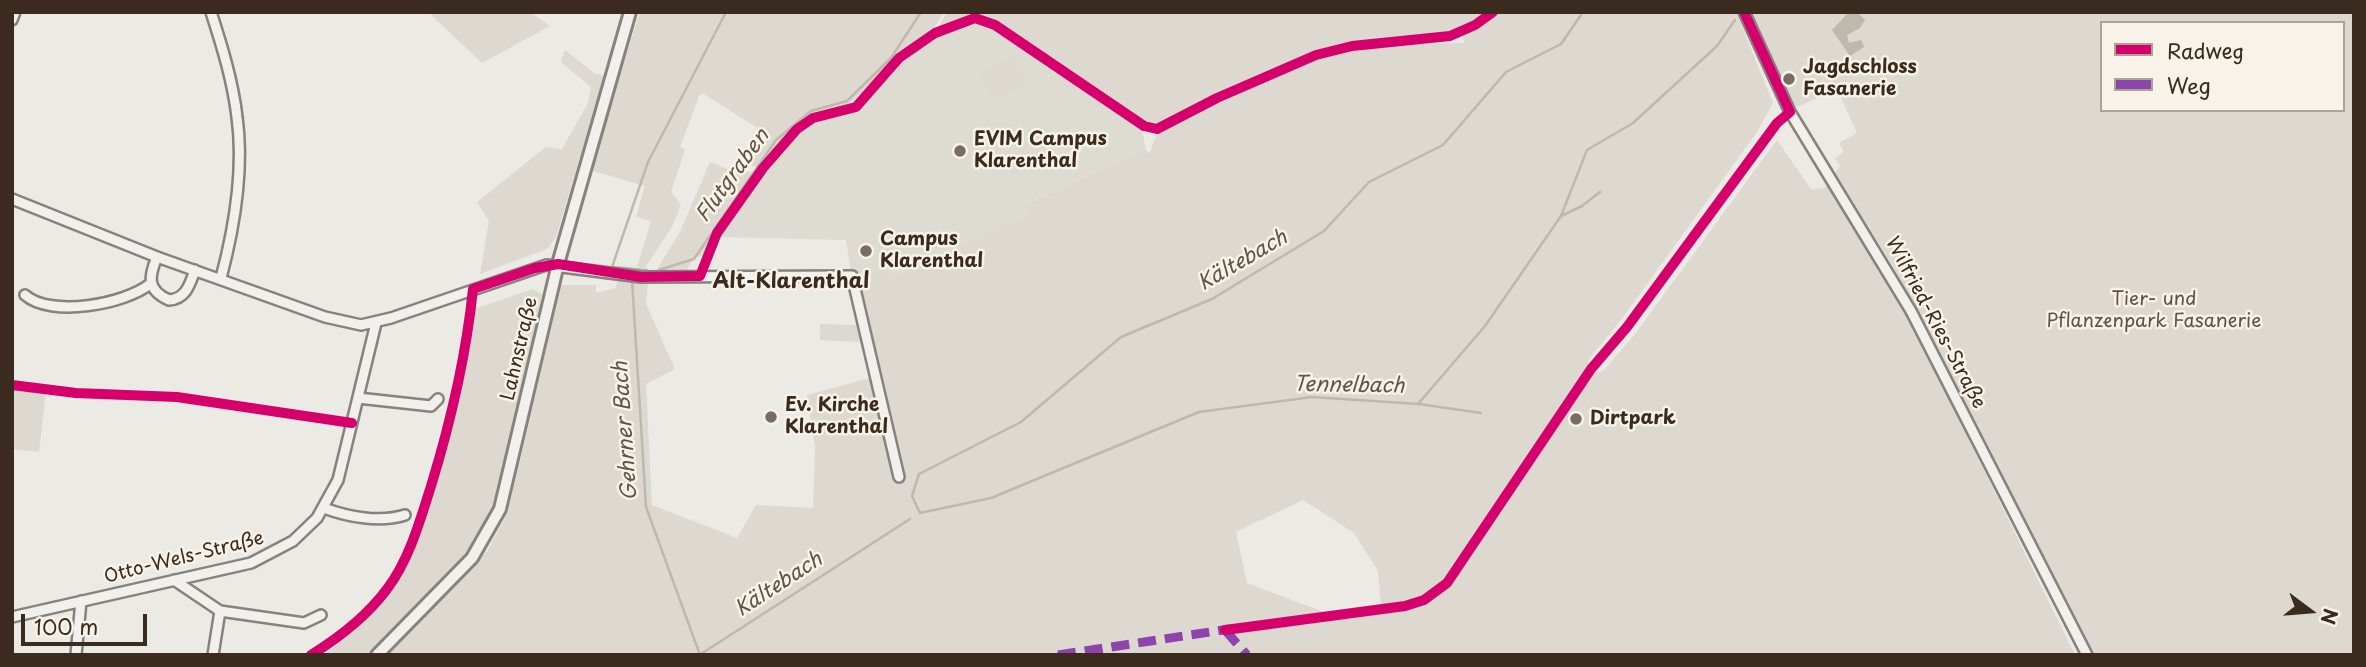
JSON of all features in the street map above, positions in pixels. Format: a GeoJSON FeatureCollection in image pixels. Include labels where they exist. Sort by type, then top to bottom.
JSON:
{"type":"FeatureCollection","features":[{"type":"Feature","properties":{"kind":"main road","name":"Lahnstraße"},"geometry":{"type":"LineString","coordinates":[[377,655],[464,567],[496,519],[509,481],[558,264],[631,12]]}},
{"type":"Feature","properties":{"kind":"street"},"geometry":{"type":"LineString","coordinates":[[12,20],[15,12]]}},
{"type":"Feature","properties":{"kind":"street"},"geometry":{"type":"LineString","coordinates":[[211,12],[235,107],[239,138],[234,196],[221,278]]}},
{"type":"Feature","properties":{"kind":"street","name":"Wilfried-Ries-Straße"},"geometry":{"type":"LineString","coordinates":[[1744,12],[1780,93],[1911,311],[2087,655]]}},
{"type":"Feature","properties":{"kind":"street"},"geometry":{"type":"LineString","coordinates":[[12,199],[158,257],[342,322],[361,325],[376,323],[522,272],[558,264],[641,277],[852,276],[899,477]]}},
{"type":"Feature","properties":{"kind":"street"},"geometry":{"type":"LineString","coordinates":[[158,257],[150,274],[150,284],[160,296],[173,300],[186,291],[195,270]]}},
{"type":"Feature","properties":{"kind":"street"},"geometry":{"type":"LineString","coordinates":[[25,295],[34,303],[84,306],[137,294],[150,284]]}},
{"type":"Feature","properties":{"kind":"street","name":"Otto-Wels-Straße"},"geometry":{"type":"LineString","coordinates":[[12,617],[251,562],[274,554],[302,534],[324,508],[341,470],[376,323]]}},
{"type":"Feature","properties":{"kind":"street"},"geometry":{"type":"LineString","coordinates":[[358,398],[431,406],[439,399]]}},
{"type":"Feature","properties":{"kind":"street"},"geometry":{"type":"LineString","coordinates":[[324,508],[339,514],[390,520],[405,515]]}},
{"type":"Feature","properties":{"kind":"street"},"geometry":{"type":"LineString","coordinates":[[174,580],[220,611],[304,622],[321,615]]}},
{"type":"Feature","properties":{"kind":"street"},"geometry":{"type":"LineString","coordinates":[[76,655],[81,601]]}},
{"type":"Feature","properties":{"kind":"street"},"geometry":{"type":"LineString","coordinates":[[213,655],[220,611]]}},
{"type":"Feature","properties":{"kind":"shaded area"},"geometry":{"type":"Polygon","coordinates":[[[1849,12],[1857,12],[1865,20],[1860,28],[1847,35],[1849,43],[1861,40],[1864,47],[1850,56],[1832,30],[1849,12]]]}},
{"type":"Feature","properties":{"kind":"shaded area","name":"EVIM Campus Klarenthal"},"geometry":{"type":"Polygon","coordinates":[[[982,22],[1142,131],[1146,149],[1027,203],[1031,214],[888,279],[856,282],[851,273],[846,240],[719,237],[761,177],[772,167],[776,154],[805,125],[856,110],[909,51],[935,36],[982,22]]]}},
{"type":"Feature","properties":{"kind":"green space"},"geometry":{"type":"Polygon","coordinates":[[[428,12],[530,12],[550,26],[482,63],[428,12]]]}},
{"type":"Feature","properties":{"kind":"green space"},"geometry":{"type":"Polygon","coordinates":[[[640,12],[944,12],[934,28],[906,48],[854,100],[840,109],[808,117],[772,150],[760,167],[744,165],[767,134],[700,94],[680,147],[685,150],[671,192],[681,205],[673,225],[645,268],[637,267],[651,221],[636,217],[645,186],[590,170],[640,12]]]}},
{"type":"Feature","properties":{"kind":"green space"},"geometry":{"type":"Polygon","coordinates":[[[947,12],[1490,12],[1453,32],[1379,39],[1316,53],[1277,68],[1157,129],[1144,126],[988,21],[975,18],[939,26],[947,12]]]}},
{"type":"Feature","properties":{"kind":"green space"},"geometry":{"type":"Polygon","coordinates":[[[1498,12],[1736,12],[1773,103],[1757,132],[1621,320],[1589,359],[1587,375],[1603,371],[1635,334],[1777,140],[1811,189],[1825,188],[1829,182],[1892,283],[2075,655],[386,655],[488,550],[508,512],[561,285],[596,285],[596,293],[616,288],[618,277],[648,282],[646,304],[675,369],[646,384],[652,505],[737,538],[756,505],[813,508],[815,447],[807,395],[870,378],[896,479],[856,282],[883,269],[888,279],[1030,214],[1026,204],[1146,149],[1149,154],[1157,133],[1316,57],[1386,44],[1465,43],[1462,36],[1498,12]],[[1303,500],[1236,532],[1247,583],[1329,614],[1381,606],[1378,571],[1354,533],[1303,500]]]}},
{"type":"Feature","properties":{"kind":"green space","name":"Tier- und Pflanzenpark Fasanerie"},"geometry":{"type":"Polygon","coordinates":[[[1749,12],[2354,12],[2354,655],[2092,655],[1893,266],[1835,173],[1840,166],[1835,158],[1844,152],[1839,143],[1857,133],[1837,89],[1795,108],[1749,12]]]}},
{"type":"Feature","properties":{"kind":"green space"},"geometry":{"type":"Polygon","coordinates":[[[565,50],[594,73],[604,76],[556,237],[547,249],[480,274],[489,221],[477,202],[546,147],[562,149],[588,103],[591,87],[561,62],[565,50]]]}},
{"type":"Feature","properties":{"kind":"green space"},"geometry":{"type":"Polygon","coordinates":[[[1013,56],[1026,85],[992,100],[979,71],[1013,56]]]}},
{"type":"Feature","properties":{"kind":"green space"},"geometry":{"type":"Polygon","coordinates":[[[710,162],[733,171],[756,172],[716,228],[703,256],[693,258],[686,272],[657,269],[680,232],[710,162]]]}},
{"type":"Feature","properties":{"kind":"green space"},"geometry":{"type":"Polygon","coordinates":[[[533,289],[542,294],[506,467],[489,517],[465,554],[368,655],[324,655],[355,631],[391,590],[420,529],[458,409],[474,309],[533,289]]]}},
{"type":"Feature","properties":{"kind":"green space"},"geometry":{"type":"Polygon","coordinates":[[[820,324],[857,325],[861,342],[820,340],[820,324]]]}},
{"type":"Feature","properties":{"kind":"green space"},"geometry":{"type":"Polygon","coordinates":[[[12,388],[46,392],[39,452],[12,449],[12,388]]]}},
{"type":"Feature","properties":{"kind":"waterway","name":"Gehrner Bach"},"geometry":{"type":"LineString","coordinates":[[647,270],[612,267],[648,162],[726,12]]}},
{"type":"Feature","properties":{"kind":"waterway","name":"Flutgraben"},"geometry":{"type":"LineString","coordinates":[[659,270],[694,259],[776,140],[811,111],[847,101],[891,58],[921,12]]}},
{"type":"Feature","properties":{"kind":"waterway","name":"Tennelbach"},"geometry":{"type":"LineString","coordinates":[[1583,12],[1561,44],[1506,72],[1443,145],[1369,182],[1324,231],[1212,299],[1121,337],[1021,422],[919,474],[912,496],[920,513],[991,498],[1199,412],[1312,397],[1418,404],[1485,326],[1561,216],[1587,150],[1633,123],[1717,46],[1735,20]]}},
{"type":"Feature","properties":{"kind":"waterway"},"geometry":{"type":"LineString","coordinates":[[1561,216],[1582,206],[1600,192]]}},
{"type":"Feature","properties":{"kind":"waterway","name":"Gehrner Bach"},"geometry":{"type":"LineString","coordinates":[[632,280],[646,507],[700,655]]}},
{"type":"Feature","properties":{"kind":"waterway"},"geometry":{"type":"LineString","coordinates":[[1419,404],[1481,413]]}},
{"type":"Feature","properties":{"kind":"waterway","name":"Kältebach"},"geometry":{"type":"LineString","coordinates":[[701,654],[910,519]]}},
{"type":"Feature","properties":{"kind":"marked path"},"geometry":{"type":"LineString","coordinates":[[1058,655],[1230,629]]}},
{"type":"Feature","properties":{"kind":"marked path"},"geometry":{"type":"LineString","coordinates":[[1225,630],[1247,655]]}},
{"type":"Feature","properties":{"kind":"cycle path"},"geometry":{"type":"LineString","coordinates":[[311,655],[343,633],[371,608],[395,578],[408,553],[431,486],[451,413],[462,364],[473,289],[535,268],[558,264],[641,277],[700,276],[717,233],[763,168],[797,129],[813,118],[856,107],[899,58],[935,33],[975,18],[995,25],[1144,126],[1157,129],[1217,98],[1316,55],[1352,46],[1450,36],[1475,25],[1493,12]]}},
{"type":"Feature","properties":{"kind":"cycle path"},"geometry":{"type":"LineString","coordinates":[[1225,630],[1405,606],[1424,600],[1447,583],[1591,369],[1627,327],[1777,123],[1790,112],[1744,12]]}},
{"type":"Feature","properties":{"kind":"cycle path"},"geometry":{"type":"LineString","coordinates":[[12,385],[76,393],[177,397],[352,423]]}},
{"type":"Feature","properties":{"kind":"place","name":"Jagdschloss Fasanerie"},"geometry":{"type":"Point","coordinates":[1789,79]}},
{"type":"Feature","properties":{"kind":"place","name":"EVIM Campus Klarenthal"},"geometry":{"type":"Point","coordinates":[960,151]}},
{"type":"Feature","properties":{"kind":"place","name":"Campus Klarenthal"},"geometry":{"type":"Point","coordinates":[866,251]}},
{"type":"Feature","properties":{"kind":"place","name":"Ev. Kirche Klarenthal"},"geometry":{"type":"Point","coordinates":[771,417]}},
{"type":"Feature","properties":{"kind":"place","name":"Dirtpark"},"geometry":{"type":"Point","coordinates":[1576,419]}},
{"type":"Feature","properties":{"kind":"district","name":"Alt-Klarenthal"},"geometry":{"type":"Point","coordinates":[791,282]}}]}
